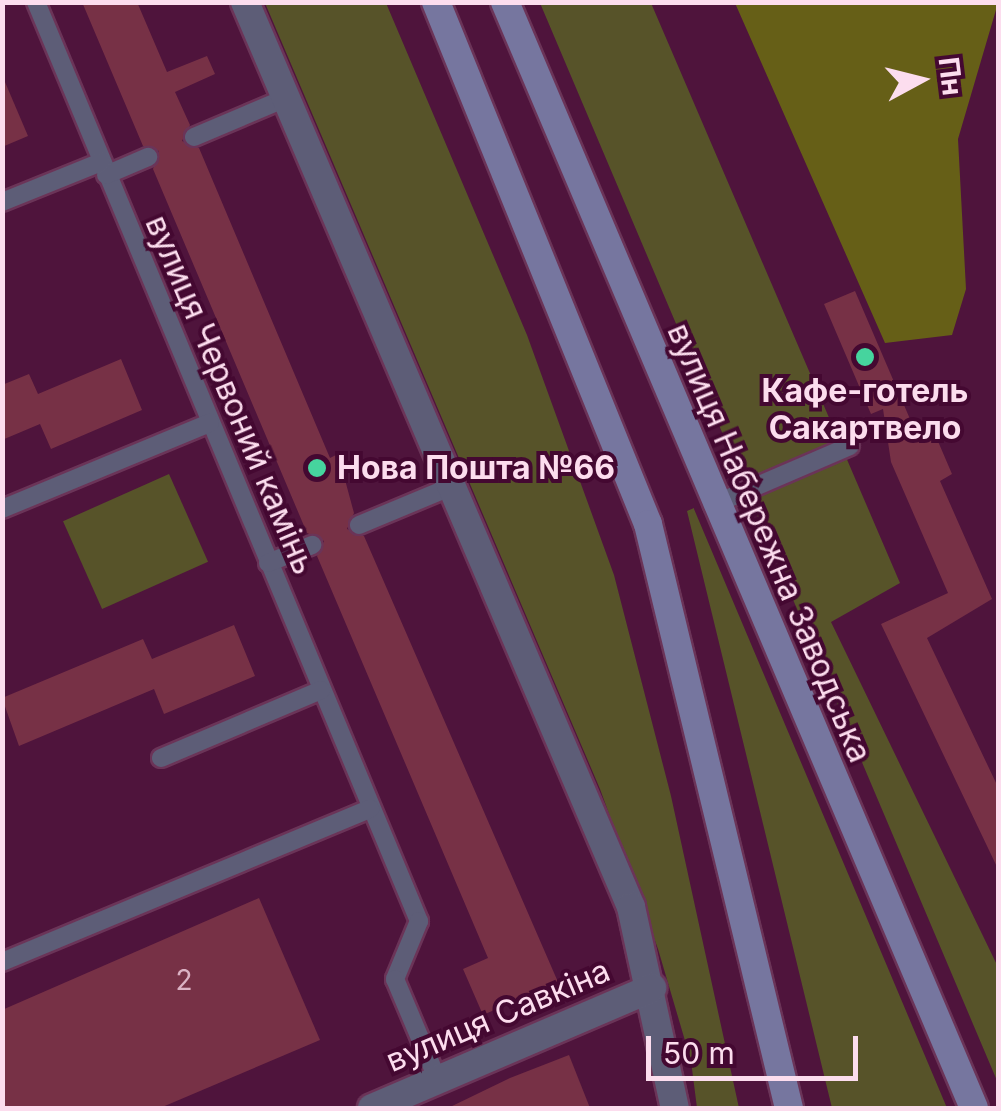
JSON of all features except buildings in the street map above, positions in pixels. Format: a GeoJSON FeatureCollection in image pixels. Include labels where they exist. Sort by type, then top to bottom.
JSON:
{"type":"FeatureCollection","features":[{"type":"Feature","properties":{"kind":"main road"},"geometry":{"type":"LineString","coordinates":[[436,2],[648,524],[790,1108]]}},
{"type":"Feature","properties":{"kind":"main road","name":"вулиця Набережна Заводська"},"geometry":{"type":"LineString","coordinates":[[505,2],[713,505],[974,1108]]}},
{"type":"Feature","properties":{"kind":"street"},"geometry":{"type":"LineString","coordinates":[[245,2],[455,485],[631,906],[652,988],[675,1108]]}},
{"type":"Feature","properties":{"kind":"street","name":"вулиця Савкіна"},"geometry":{"type":"LineString","coordinates":[[372,1108],[427,1092],[652,988]]}},
{"type":"Feature","properties":{"kind":"lane","name":"вулиця Червоний камінь"},"geometry":{"type":"LineString","coordinates":[[36,2],[419,921],[396,979],[427,1092]]}},
{"type":"Feature","properties":{"kind":"lane"},"geometry":{"type":"LineString","coordinates":[[194,137],[286,98]]}},
{"type":"Feature","properties":{"kind":"lane"},"geometry":{"type":"LineString","coordinates":[[2,202],[148,157]]}},
{"type":"Feature","properties":{"kind":"lane"},"geometry":{"type":"LineString","coordinates":[[2,509],[210,424]]}},
{"type":"Feature","properties":{"kind":"lane"},"geometry":{"type":"LineString","coordinates":[[713,505],[850,446]]}},
{"type":"Feature","properties":{"kind":"lane"},"geometry":{"type":"LineString","coordinates":[[359,525],[455,485]]}},
{"type":"Feature","properties":{"kind":"lane"},"geometry":{"type":"LineString","coordinates":[[268,564],[312,544]]}},
{"type":"Feature","properties":{"kind":"lane"},"geometry":{"type":"LineString","coordinates":[[161,758],[321,690]]}},
{"type":"Feature","properties":{"kind":"lane"},"geometry":{"type":"LineString","coordinates":[[2,962],[370,810]]}},
{"type":"Feature","properties":{"kind":"shaded area"},"geometry":{"type":"Polygon","coordinates":[[[265,3],[386,3],[527,335],[614,575],[671,796],[739,1108],[697,1108],[691,1061],[658,949],[600,789],[265,3]]]}},
{"type":"Feature","properties":{"kind":"shaded area"},"geometry":{"type":"Polygon","coordinates":[[[540,3],[651,3],[900,583],[831,622],[998,967],[998,1083],[540,3]]]}},
{"type":"Feature","properties":{"kind":"shaded area"},"geometry":{"type":"Polygon","coordinates":[[[735,3],[998,3],[958,139],[966,289],[952,335],[885,343],[735,3]]]}},
{"type":"Feature","properties":{"kind":"shaded area"},"geometry":{"type":"Polygon","coordinates":[[[169,474],[208,562],[102,609],[63,521],[169,474]]]}},
{"type":"Feature","properties":{"kind":"shaded area"},"geometry":{"type":"Polygon","coordinates":[[[694,508],[947,1108],[832,1108],[687,511],[694,508]]]}},
{"type":"Feature","properties":{"kind":"place","name":"Кафе-готель Сакартвело"},"geometry":{"type":"Point","coordinates":[865,357]}},
{"type":"Feature","properties":{"kind":"place","name":"Нова Пошта №66"},"geometry":{"type":"Point","coordinates":[317,468]}}]}
